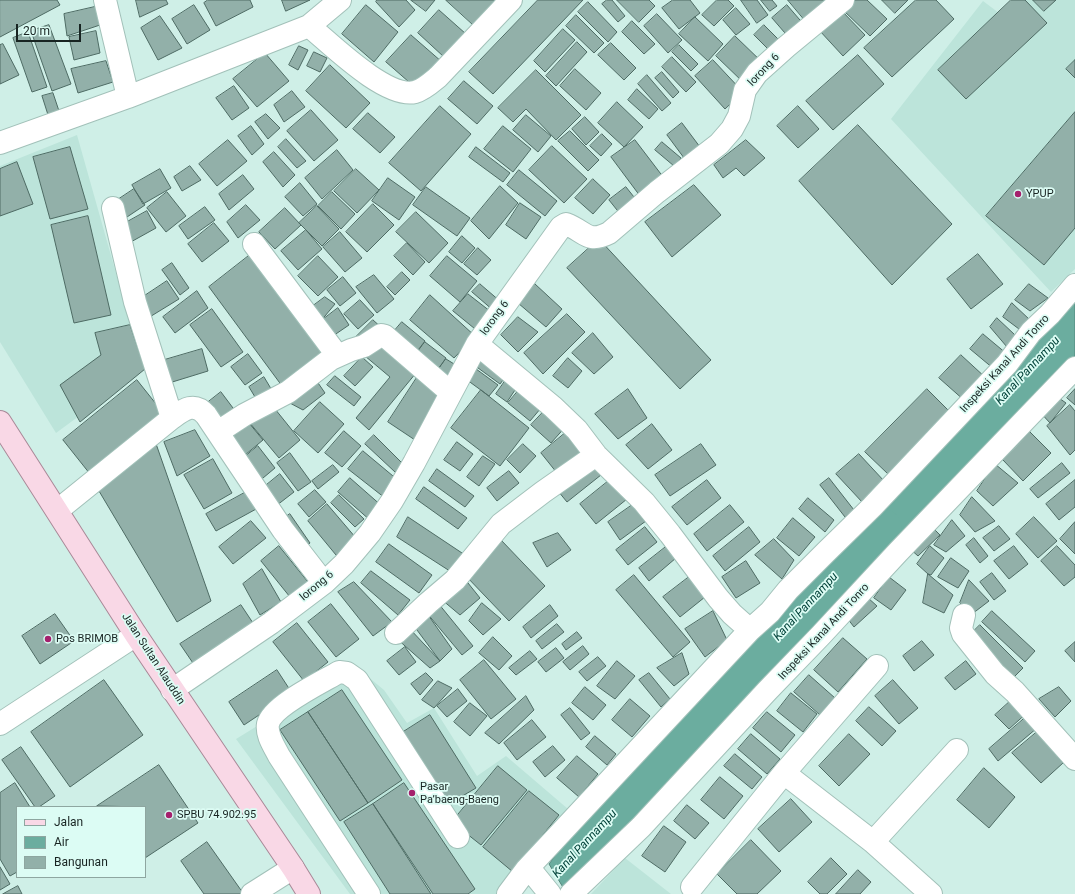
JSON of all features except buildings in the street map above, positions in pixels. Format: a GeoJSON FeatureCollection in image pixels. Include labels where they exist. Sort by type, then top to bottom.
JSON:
{"type":"FeatureCollection","features":[{"type":"Feature","properties":{"kind":"main road","name":"Jalan Sultan Alauddin"},"geometry":{"type":"LineString","coordinates":[[0,422],[58,510],[172,690],[293,868],[309,894]]}},
{"type":"Feature","properties":{"kind":"street"},"geometry":{"type":"LineString","coordinates":[[105,0],[128,97]]}},
{"type":"Feature","properties":{"kind":"street"},"geometry":{"type":"LineString","coordinates":[[0,143],[128,97],[309,26],[340,0]]}},
{"type":"Feature","properties":{"kind":"street"},"geometry":{"type":"LineString","coordinates":[[309,26],[363,72],[403,93],[416,92],[438,77],[511,0]]}},
{"type":"Feature","properties":{"kind":"street","name":"lorong 6"},"geometry":{"type":"LineString","coordinates":[[172,690],[270,623],[324,583],[344,564],[370,533],[392,501],[414,463],[476,344],[561,227],[566,224],[590,237],[600,238],[609,233],[657,192],[719,144],[732,129],[738,116],[745,90],[757,74],[786,47],[843,0]]}},
{"type":"Feature","properties":{"kind":"street"},"geometry":{"type":"LineString","coordinates":[[113,208],[135,302],[172,418]]}},
{"type":"Feature","properties":{"kind":"street"},"geometry":{"type":"LineString","coordinates":[[254,244],[337,356]]}},
{"type":"Feature","properties":{"kind":"street","name":"Inspeksi Kanal Andi Tonro"},"geometry":{"type":"LineString","coordinates":[[508,894],[526,870],[533,871],[750,630],[766,616],[788,590],[872,507],[996,376],[1031,332],[1050,314],[1075,285]]}},
{"type":"Feature","properties":{"kind":"street"},"geometry":{"type":"LineString","coordinates":[[218,432],[244,415],[288,392],[337,356],[364,346],[381,335],[385,336],[450,392]]}},
{"type":"Feature","properties":{"kind":"street"},"geometry":{"type":"LineString","coordinates":[[476,344],[554,407],[577,430],[596,455],[644,502],[718,598],[732,614],[750,630]]}},
{"type":"Feature","properties":{"kind":"street","name":"Inspeksi Kanal Andi Tonro"},"geometry":{"type":"LineString","coordinates":[[571,894],[647,822],[767,691],[898,552],[1075,368]]}},
{"type":"Feature","properties":{"kind":"street"},"geometry":{"type":"LineString","coordinates":[[58,510],[172,418],[186,408],[197,408],[206,414],[283,530],[324,583]]}},
{"type":"Feature","properties":{"kind":"street"},"geometry":{"type":"LineString","coordinates":[[396,633],[428,602],[456,580],[501,524],[543,492],[596,455]]}},
{"type":"Feature","properties":{"kind":"street"},"geometry":{"type":"LineString","coordinates":[[964,615],[961,628],[962,634],[995,674],[1015,692],[1075,759]]}},
{"type":"Feature","properties":{"kind":"street"},"geometry":{"type":"LineString","coordinates":[[0,724],[136,635]]}},
{"type":"Feature","properties":{"kind":"street"},"geometry":{"type":"LineString","coordinates":[[692,886],[784,773],[877,666]]}},
{"type":"Feature","properties":{"kind":"street"},"geometry":{"type":"LineString","coordinates":[[369,894],[279,756],[268,735],[268,725],[271,716],[281,707],[339,672],[351,675],[356,680],[458,837]]}},
{"type":"Feature","properties":{"kind":"street"},"geometry":{"type":"LineString","coordinates":[[873,842],[957,750]]}},
{"type":"Feature","properties":{"kind":"street"},"geometry":{"type":"LineString","coordinates":[[784,773],[873,842],[931,894]]}},
{"type":"Feature","properties":{"kind":"street"},"geometry":{"type":"LineString","coordinates":[[252,894],[293,868]]}},
{"type":"Feature","properties":{"kind":"street"},"geometry":{"type":"LineString","coordinates":[[533,871],[550,894]]}},
{"type":"Feature","properties":{"kind":"shaded area","name":"YPUP"},"geometry":{"type":"Polygon","coordinates":[[[1024,0],[1075,0],[1075,269],[1051,292],[891,119],[983,1],[1007,19],[1024,0]]]}},
{"type":"Feature","properties":{"kind":"shaded area"},"geometry":{"type":"Polygon","coordinates":[[[77,135],[143,369],[56,433],[0,342],[0,166],[77,135]]]}},
{"type":"Feature","properties":{"kind":"shaded area","name":"Pasar Paʼbaeng-Baeng"},"geometry":{"type":"Polygon","coordinates":[[[355,666],[384,690],[407,723],[434,708],[477,776],[506,756],[568,809],[509,894],[350,894],[236,739],[355,666]]]}},
{"type":"Feature","properties":{"kind":"shaded area"},"geometry":{"type":"Polygon","coordinates":[[[625,858],[671,894],[591,894],[625,858]]]}},
{"type":"Feature","properties":{"kind":"water"},"geometry":{"type":"Polygon","coordinates":[[[1075,293],[1075,357],[862,583],[834,555],[1075,293]]]}},
{"type":"Feature","properties":{"kind":"water"},"geometry":{"type":"Polygon","coordinates":[[[830,561],[837,566],[857,588],[567,894],[549,864],[566,841],[792,599],[813,582],[830,561]]]}},
{"type":"Feature","properties":{"kind":"waterway","name":"Kanal Pannampu"},"geometry":{"type":"LineString","coordinates":[[805,611],[882,528]]}},
{"type":"Feature","properties":{"kind":"place","name":"YPUP"},"geometry":{"type":"Point","coordinates":[1018,194]}},
{"type":"Feature","properties":{"kind":"place","name":"Pos BRIMOB"},"geometry":{"type":"Point","coordinates":[48,639]}},
{"type":"Feature","properties":{"kind":"place","name":"Pasar Paʼbaeng-Baeng"},"geometry":{"type":"Point","coordinates":[412,793]}},
{"type":"Feature","properties":{"kind":"place","name":"SPBU 74.902.95"},"geometry":{"type":"Point","coordinates":[169,815]}}]}
